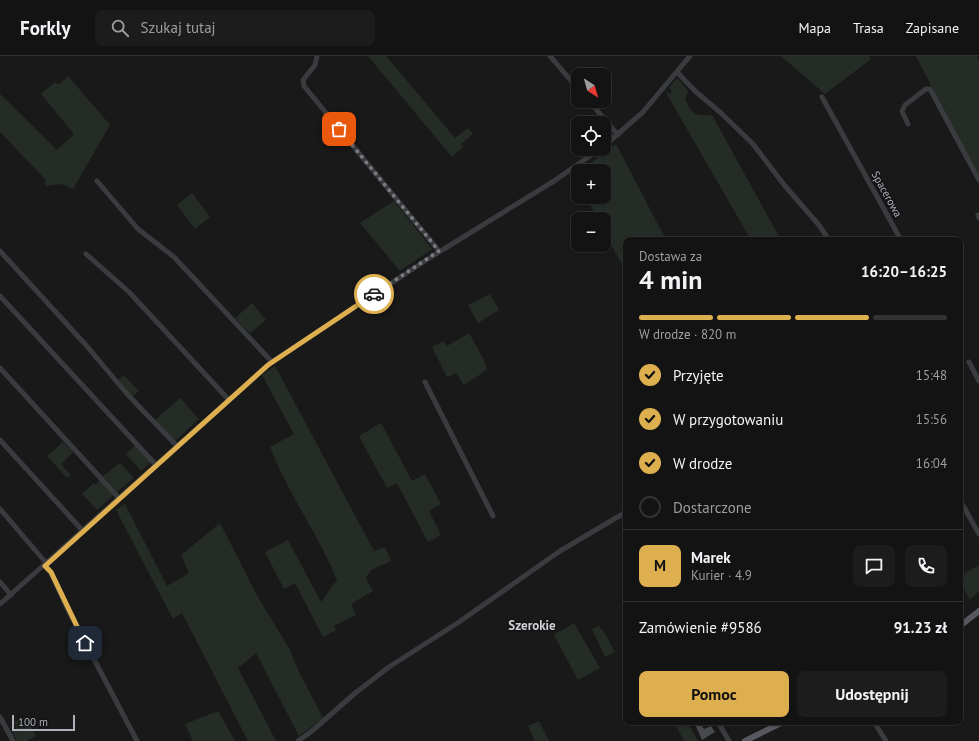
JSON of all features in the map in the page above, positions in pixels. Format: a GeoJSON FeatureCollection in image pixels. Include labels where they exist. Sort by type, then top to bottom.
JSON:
{"type":"FeatureCollection","features":[{"type":"Feature","properties":{"kind":"main road"},"geometry":{"type":"LineString","coordinates":[[963,624],[979,611]]}},
{"type":"Feature","properties":{"kind":"main road"},"geometry":{"type":"LineString","coordinates":[[745,741],[777,725]]}},
{"type":"Feature","properties":{"kind":"street"},"geometry":{"type":"LineString","coordinates":[[317,56],[316,65],[303,80],[304,86],[439,251]]}},
{"type":"Feature","properties":{"kind":"street"},"geometry":{"type":"LineString","coordinates":[[550,56],[571,81]]}},
{"type":"Feature","properties":{"kind":"street"},"geometry":{"type":"LineString","coordinates":[[611,140],[643,112],[690,56]]}},
{"type":"Feature","properties":{"kind":"street"},"geometry":{"type":"LineString","coordinates":[[677,72],[695,91],[722,113],[753,144],[785,186],[819,225],[827,237]]}},
{"type":"Feature","properties":{"kind":"street"},"geometry":{"type":"LineString","coordinates":[[908,124],[902,111],[905,105],[928,88],[932,92],[979,180]]}},
{"type":"Feature","properties":{"kind":"street","name":"Spacerowa"},"geometry":{"type":"LineString","coordinates":[[822,97],[899,237]]}},
{"type":"Feature","properties":{"kind":"street"},"geometry":{"type":"LineString","coordinates":[[594,108],[618,135]]}},
{"type":"Feature","properties":{"kind":"street"},"geometry":{"type":"LineString","coordinates":[[2,603],[272,362],[439,251],[554,181],[590,156]]}},
{"type":"Feature","properties":{"kind":"street"},"geometry":{"type":"LineString","coordinates":[[97,181],[138,229],[174,258],[244,330],[272,362]]}},
{"type":"Feature","properties":{"kind":"street"},"geometry":{"type":"LineString","coordinates":[[0,251],[85,344],[128,395],[177,446]]}},
{"type":"Feature","properties":{"kind":"street"},"geometry":{"type":"LineString","coordinates":[[86,254],[128,292],[229,400]]}},
{"type":"Feature","properties":{"kind":"street"},"geometry":{"type":"LineString","coordinates":[[0,296],[156,465]]}},
{"type":"Feature","properties":{"kind":"street"},"geometry":{"type":"LineString","coordinates":[[969,362],[979,381]]}},
{"type":"Feature","properties":{"kind":"street"},"geometry":{"type":"LineString","coordinates":[[0,368],[119,498]]}},
{"type":"Feature","properties":{"kind":"street"},"geometry":{"type":"LineString","coordinates":[[425,382],[493,516]]}},
{"type":"Feature","properties":{"kind":"street"},"geometry":{"type":"LineString","coordinates":[[0,440],[83,531]]}},
{"type":"Feature","properties":{"kind":"street"},"geometry":{"type":"LineString","coordinates":[[963,505],[979,534]]}},
{"type":"Feature","properties":{"kind":"street"},"geometry":{"type":"LineString","coordinates":[[0,509],[51,572],[72,618],[137,741]]}},
{"type":"Feature","properties":{"kind":"street"},"geometry":{"type":"LineString","coordinates":[[298,741],[389,667],[459,622],[564,548],[623,514]]}},
{"type":"Feature","properties":{"kind":"street"},"geometry":{"type":"LineString","coordinates":[[0,582],[11,595]]}},
{"type":"Feature","properties":{"kind":"street"},"geometry":{"type":"LineString","coordinates":[[0,717],[13,741]]}},
{"type":"Feature","properties":{"kind":"street"},"geometry":{"type":"LineString","coordinates":[[720,725],[729,741]]}},
{"type":"Feature","properties":{"kind":"street"},"geometry":{"type":"LineString","coordinates":[[876,725],[886,741]]}},
{"type":"Feature","properties":{"kind":"shaded area"},"geometry":{"type":"Polygon","coordinates":[[[368,56],[386,56],[455,138],[468,128],[473,134],[461,144],[463,147],[452,157],[368,56]]]}},
{"type":"Feature","properties":{"kind":"shaded area"},"geometry":{"type":"Polygon","coordinates":[[[781,56],[869,56],[871,59],[825,94],[781,56]]]}},
{"type":"Feature","properties":{"kind":"shaded area"},"geometry":{"type":"Polygon","coordinates":[[[916,56],[977,56],[979,61],[979,180],[916,56]]]}},
{"type":"Feature","properties":{"kind":"shaded area"},"geometry":{"type":"Polygon","coordinates":[[[68,76],[110,125],[73,189],[62,184],[46,186],[45,179],[0,132],[0,94],[57,150],[74,134],[41,94],[54,83],[60,84],[68,76]]]}},
{"type":"Feature","properties":{"kind":"shaded area"},"geometry":{"type":"Polygon","coordinates":[[[677,78],[688,91],[685,99],[692,111],[698,115],[712,115],[779,237],[749,237],[665,91],[670,94],[672,91],[669,88],[677,78]]]}},
{"type":"Feature","properties":{"kind":"shaded area"},"geometry":{"type":"Polygon","coordinates":[[[616,144],[664,237],[623,237],[623,266],[611,244],[611,212],[594,212],[590,204],[611,204],[611,164],[589,164],[600,156],[611,156],[611,148],[616,144]]]}},
{"type":"Feature","properties":{"kind":"shaded area"},"geometry":{"type":"Polygon","coordinates":[[[192,193],[210,217],[195,229],[177,205],[192,193]]]}},
{"type":"Feature","properties":{"kind":"shaded area"},"geometry":{"type":"Polygon","coordinates":[[[394,201],[432,249],[400,271],[360,223],[394,201]]]}},
{"type":"Feature","properties":{"kind":"shaded area"},"geometry":{"type":"Polygon","coordinates":[[[490,294],[499,310],[478,323],[468,305],[490,294]]]}},
{"type":"Feature","properties":{"kind":"shaded area"},"geometry":{"type":"Polygon","coordinates":[[[252,303],[266,320],[250,333],[235,318],[252,303]]]}},
{"type":"Feature","properties":{"kind":"shaded area"},"geometry":{"type":"Polygon","coordinates":[[[469,333],[484,360],[487,369],[482,374],[464,385],[456,373],[447,377],[432,347],[443,341],[447,346],[469,333]]]}},
{"type":"Feature","properties":{"kind":"shaded area"},"geometry":{"type":"Polygon","coordinates":[[[275,366],[374,551],[385,547],[391,561],[371,570],[366,578],[373,591],[351,604],[356,615],[334,626],[336,630],[323,637],[295,583],[284,589],[265,552],[288,540],[321,602],[337,580],[321,546],[285,481],[270,447],[294,434],[262,375],[275,366]]]}},
{"type":"Feature","properties":{"kind":"shaded area"},"geometry":{"type":"Polygon","coordinates":[[[124,375],[139,391],[132,397],[117,381],[124,375]]]}},
{"type":"Feature","properties":{"kind":"shaded area"},"geometry":{"type":"Polygon","coordinates":[[[180,398],[199,419],[174,442],[155,420],[180,398]]]}},
{"type":"Feature","properties":{"kind":"shaded area"},"geometry":{"type":"Polygon","coordinates":[[[381,423],[412,481],[425,474],[441,504],[429,511],[441,535],[428,542],[397,483],[387,488],[359,436],[381,423]]]}},
{"type":"Feature","properties":{"kind":"shaded area"},"geometry":{"type":"Polygon","coordinates":[[[63,442],[73,452],[61,464],[71,475],[67,478],[47,456],[63,442]]]}},
{"type":"Feature","properties":{"kind":"shaded area"},"geometry":{"type":"Polygon","coordinates":[[[136,445],[151,462],[141,471],[126,454],[136,445]]]}},
{"type":"Feature","properties":{"kind":"shaded area"},"geometry":{"type":"Polygon","coordinates":[[[120,463],[134,478],[117,492],[103,476],[120,463]]]}},
{"type":"Feature","properties":{"kind":"shaded area"},"geometry":{"type":"Polygon","coordinates":[[[100,480],[114,495],[97,510],[82,494],[94,483],[96,485],[100,480]]]}},
{"type":"Feature","properties":{"kind":"shaded area"},"geometry":{"type":"Polygon","coordinates":[[[125,504],[167,586],[189,573],[181,555],[220,523],[259,599],[289,648],[299,672],[323,718],[299,736],[256,653],[238,668],[276,741],[248,741],[182,613],[173,619],[116,510],[125,504]]]}},
{"type":"Feature","properties":{"kind":"shaded area"},"geometry":{"type":"Polygon","coordinates":[[[979,565],[979,591],[970,600],[963,587],[963,574],[979,565]]]}},
{"type":"Feature","properties":{"kind":"shaded area"},"geometry":{"type":"Polygon","coordinates":[[[574,623],[600,668],[578,680],[554,635],[574,623]]]}},
{"type":"Feature","properties":{"kind":"shaded area"},"geometry":{"type":"Polygon","coordinates":[[[599,626],[606,635],[615,652],[605,657],[592,629],[599,626]]]}},
{"type":"Feature","properties":{"kind":"shaded area"},"geometry":{"type":"Polygon","coordinates":[[[218,711],[235,741],[193,741],[185,724],[218,711]]]}},
{"type":"Feature","properties":{"kind":"shaded area"},"geometry":{"type":"Polygon","coordinates":[[[26,717],[36,736],[26,741],[17,741],[11,731],[17,728],[14,722],[26,717]]]}},
{"type":"Feature","properties":{"kind":"shaded area"},"geometry":{"type":"Polygon","coordinates":[[[539,721],[549,741],[535,741],[528,726],[539,721]]]}},
{"type":"Feature","properties":{"kind":"shaded area"},"geometry":{"type":"Polygon","coordinates":[[[676,725],[689,725],[698,741],[684,741],[676,725]]]}},
{"type":"Feature","properties":{"kind":"building"},"geometry":{"type":"Polygon","coordinates":[[[695,725],[701,725],[704,729],[711,726],[715,732],[702,740],[695,725]]]}},
{"type":"Feature","properties":{"kind":"way so far"},"geometry":{"type":"LineString","coordinates":[[339,129],[439,251],[374,294]]}},
{"type":"Feature","properties":{"kind":"district","name":"Szerokie"},"geometry":{"type":"Point","coordinates":[532,625]}},
{"type":"Feature","properties":{"kind":"route"},"geometry":{"type":"LineString","coordinates":[[85,643],[51,572],[45,566],[268,365],[374,294]]}}]}
